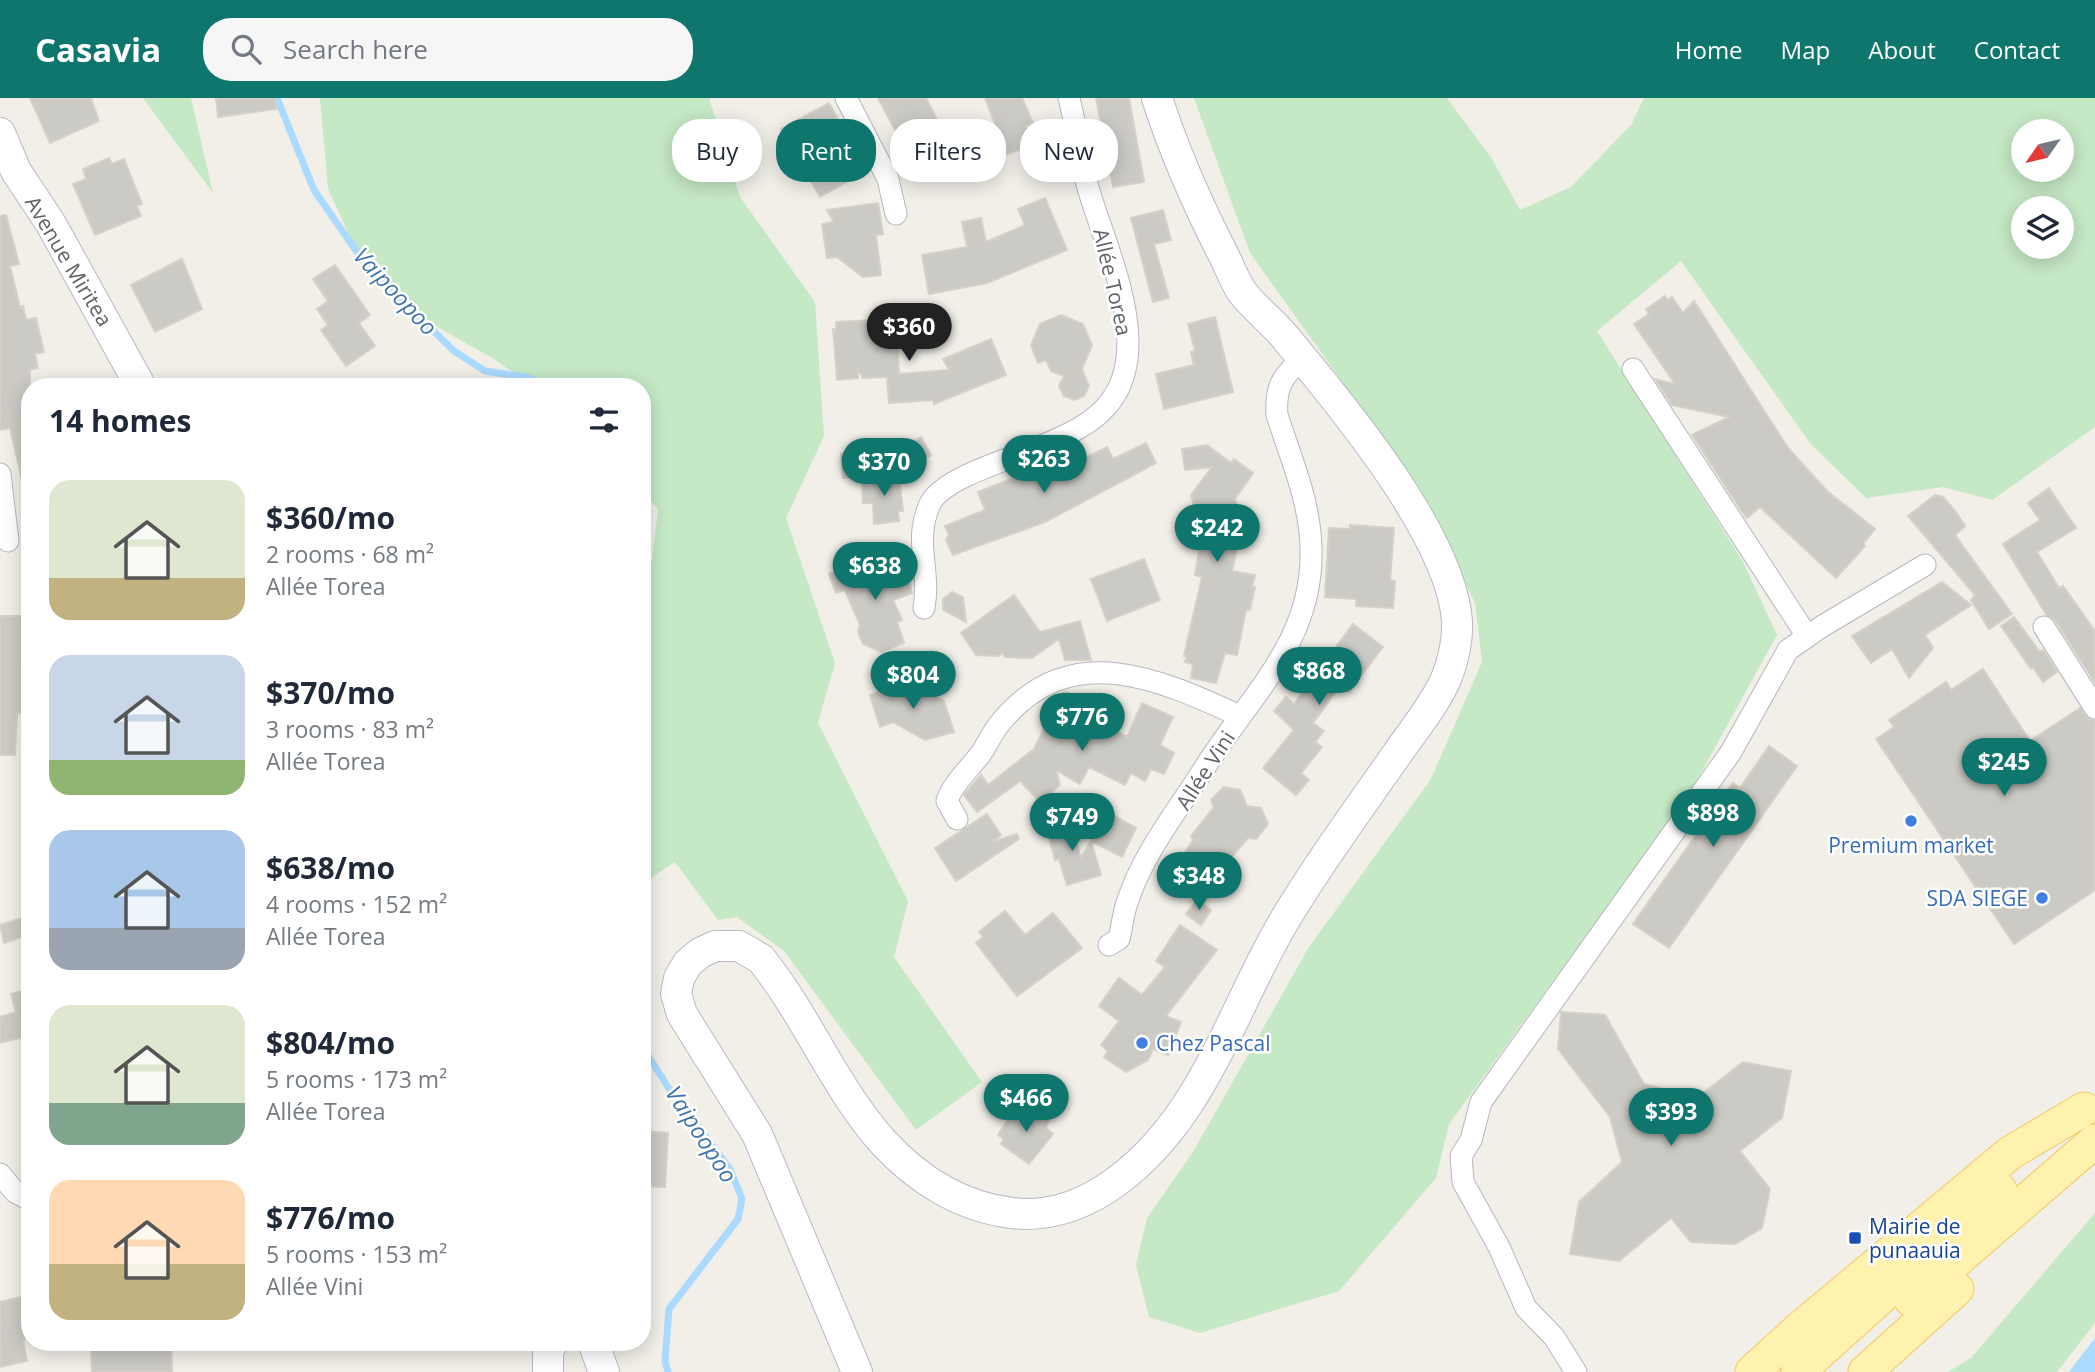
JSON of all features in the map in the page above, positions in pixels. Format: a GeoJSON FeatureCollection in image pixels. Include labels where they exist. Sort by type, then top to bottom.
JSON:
{"type":"FeatureCollection","features":[{"type":"Feature","properties":{"kind":"main road"},"geometry":{"type":"LineString","coordinates":[[857,1372],[748,1115],[682,1014],[676,994],[679,978],[695,957],[715,946],[729,944],[750,950],[777,980],[841,1084],[886,1144],[914,1172],[968,1202],[999,1211],[1026,1214],[1069,1208],[1126,1175],[1154,1151],[1194,1097],[1294,903],[1438,695],[1454,654],[1457,622],[1451,590],[1424,529],[1379,456],[1302,359],[1243,293],[1206,221],[1167,131],[1157,98]]}},
{"type":"Feature","properties":{"kind":"main road","name":"Avenue Miritea"},"geometry":{"type":"LineString","coordinates":[[0,133],[16,171],[58,236],[136,378]]}},
{"type":"Feature","properties":{"kind":"main road"},"geometry":{"type":"LineString","coordinates":[[1752,1372],[1799,1329],[2010,1153],[2090,1103]]}},
{"type":"Feature","properties":{"kind":"main road"},"geometry":{"type":"LineString","coordinates":[[1798,1372],[2045,1150],[2090,1103]]}},
{"type":"Feature","properties":{"kind":"main road"},"geometry":{"type":"LineString","coordinates":[[1831,1372],[2037,1188],[2095,1141]]}},
{"type":"Feature","properties":{"kind":"main road"},"geometry":{"type":"LineString","coordinates":[[1866,1372],[2087,1173],[2095,1158]]}},
{"type":"Feature","properties":{"kind":"main road"},"geometry":{"type":"LineString","coordinates":[[548,1351],[548,1372]]}},
{"type":"Feature","properties":{"kind":"main road"},"geometry":{"type":"LineString","coordinates":[[596,1351],[604,1372]]}},
{"type":"Feature","properties":{"kind":"street"},"geometry":{"type":"LineString","coordinates":[[846,98],[888,178],[896,214]]}},
{"type":"Feature","properties":{"kind":"street","name":"Allée Torea"},"geometry":{"type":"LineString","coordinates":[[925,608],[927,593],[920,541],[931,501],[942,490],[984,468],[1049,441],[1104,410],[1114,397],[1125,373],[1128,357],[1126,324],[1116,276],[1089,191],[1069,98]]}},
{"type":"Feature","properties":{"kind":"street","name":"Allée Vini"},"geometry":{"type":"LineString","coordinates":[[1109,945],[1119,939],[1127,902],[1150,853],[1240,716],[1274,672],[1294,632],[1307,592],[1311,549],[1308,513],[1277,415],[1276,398],[1279,383],[1302,359]]}},
{"type":"Feature","properties":{"kind":"street"},"geometry":{"type":"LineString","coordinates":[[1633,369],[1807,636]]}},
{"type":"Feature","properties":{"kind":"street"},"geometry":{"type":"LineString","coordinates":[[0,474],[8,541]]}},
{"type":"Feature","properties":{"kind":"street"},"geometry":{"type":"LineString","coordinates":[[1576,1372],[1554,1337],[1526,1308],[1499,1247],[1463,1182],[1461,1156],[1471,1140],[1481,1102],[1710,783],[1757,708],[1788,650],[1925,565]]}},
{"type":"Feature","properties":{"kind":"street"},"geometry":{"type":"LineString","coordinates":[[2043,627],[2095,708]]}},
{"type":"Feature","properties":{"kind":"street"},"geometry":{"type":"LineString","coordinates":[[957,818],[947,801],[950,791],[965,775],[1001,722],[1029,696],[1066,676],[1106,671],[1144,678],[1202,698],[1240,716]]}},
{"type":"Feature","properties":{"kind":"street"},"geometry":{"type":"LineString","coordinates":[[0,1174],[21,1195]]}},
{"type":"Feature","properties":{"kind":"street"},"geometry":{"type":"LineString","coordinates":[[1554,1337],[1564,1372]]}},
{"type":"Feature","properties":{"kind":"green space"},"geometry":{"type":"Polygon","coordinates":[[[143,98],[191,98],[213,193],[143,98]]]}},
{"type":"Feature","properties":{"kind":"green space"},"geometry":{"type":"Polygon","coordinates":[[[320,98],[709,98],[716,119],[672,119],[672,182],[735,182],[740,197],[815,302],[824,436],[786,518],[835,663],[818,723],[908,901],[894,957],[982,1082],[916,1130],[784,951],[737,917],[718,920],[675,862],[651,878],[651,561],[658,510],[651,501],[651,378],[521,378],[494,359],[411,312],[353,243],[328,189],[320,98]]]}},
{"type":"Feature","properties":{"kind":"green space"},"geometry":{"type":"Polygon","coordinates":[[[1194,98],[1447,98],[1492,159],[1520,210],[1571,187],[1631,125],[1644,98],[2095,98],[2095,427],[1992,500],[1943,487],[1866,498],[1810,443],[1681,261],[1597,331],[1743,562],[1777,635],[1690,793],[1449,1124],[1436,1178],[1339,1291],[1200,1333],[1149,1317],[1136,1265],[1147,1218],[1193,1152],[1309,947],[1431,779],[1482,662],[1475,603],[1420,490],[1250,253],[1194,98]]]}},
{"type":"Feature","properties":{"kind":"green space"},"geometry":{"type":"Polygon","coordinates":[[[2095,1213],[2095,1323],[2057,1372],[1948,1372],[1971,1358],[2095,1213]]]}},
{"type":"Feature","properties":{"kind":"water"},"geometry":{"type":"Polygon","coordinates":[[[2095,1338],[2095,1372],[2069,1372],[2095,1338]]]}},
{"type":"Feature","properties":{"kind":"building"},"geometry":{"type":"Polygon","coordinates":[[[30,98],[91,98],[99,121],[50,143],[30,98]]]}},
{"type":"Feature","properties":{"kind":"building"},"geometry":{"type":"Polygon","coordinates":[[[216,98],[275,98],[276,109],[218,117],[216,98]]]}},
{"type":"Feature","properties":{"kind":"building"},"geometry":{"type":"Polygon","coordinates":[[[878,98],[926,98],[937,119],[890,119],[878,98]]]}},
{"type":"Feature","properties":{"kind":"building"},"geometry":{"type":"Polygon","coordinates":[[[985,98],[1022,98],[1031,119],[1020,119],[1020,150],[1007,154],[1006,119],[993,119],[985,98]]]}},
{"type":"Feature","properties":{"kind":"building"},"geometry":{"type":"Polygon","coordinates":[[[1096,98],[1129,98],[1144,182],[1113,187],[1112,182],[1118,182],[1118,119],[1100,119],[1096,98]]]}},
{"type":"Feature","properties":{"kind":"building"},"geometry":{"type":"Polygon","coordinates":[[[829,103],[838,119],[799,119],[829,103]]]}},
{"type":"Feature","properties":{"kind":"building"},"geometry":{"type":"Polygon","coordinates":[[[109,158],[112,164],[124,159],[142,204],[137,206],[141,216],[95,235],[73,184],[86,179],[83,169],[109,158]]]}},
{"type":"Feature","properties":{"kind":"building"},"geometry":{"type":"Polygon","coordinates":[[[811,182],[847,182],[820,197],[811,182]]]}},
{"type":"Feature","properties":{"kind":"building"},"geometry":{"type":"Polygon","coordinates":[[[1045,198],[1067,250],[987,283],[929,294],[922,255],[967,247],[962,222],[981,218],[986,242],[1025,225],[1018,209],[1045,198]]]}},
{"type":"Feature","properties":{"kind":"building"},"geometry":{"type":"Polygon","coordinates":[[[878,203],[883,234],[876,235],[881,275],[863,277],[837,257],[827,258],[822,224],[834,222],[827,210],[878,203]]]}},
{"type":"Feature","properties":{"kind":"building"},"geometry":{"type":"Polygon","coordinates":[[[1163,210],[1171,240],[1154,244],[1169,298],[1153,302],[1131,218],[1163,210]]]}},
{"type":"Feature","properties":{"kind":"building"},"geometry":{"type":"Polygon","coordinates":[[[6,215],[19,264],[10,266],[20,307],[23,306],[26,320],[36,318],[44,352],[35,354],[38,368],[30,370],[30,378],[21,378],[21,476],[10,428],[0,430],[0,216],[6,215]]]}},
{"type":"Feature","properties":{"kind":"building"},"geometry":{"type":"Polygon","coordinates":[[[182,259],[202,309],[155,332],[131,285],[182,259]]]}},
{"type":"Feature","properties":{"kind":"building"},"geometry":{"type":"Polygon","coordinates":[[[335,265],[370,315],[359,323],[375,346],[346,366],[321,330],[328,325],[317,309],[328,301],[313,279],[335,265]]]}},
{"type":"Feature","properties":{"kind":"building"},"geometry":{"type":"Polygon","coordinates":[[[1665,296],[1668,300],[1672,297],[1683,313],[1694,301],[1788,448],[1827,491],[1875,529],[1863,544],[1865,546],[1836,578],[1760,507],[1747,518],[1743,513],[1692,435],[1729,417],[1672,405],[1655,379],[1675,384],[1634,324],[1649,314],[1646,309],[1665,296]]]}},
{"type":"Feature","properties":{"kind":"building"},"geometry":{"type":"Polygon","coordinates":[[[1061,315],[1083,324],[1092,345],[1082,369],[1089,386],[1084,396],[1074,400],[1064,396],[1059,386],[1064,376],[1051,371],[1046,360],[1038,363],[1031,345],[1040,324],[1061,315]]]}},
{"type":"Feature","properties":{"kind":"building"},"geometry":{"type":"Polygon","coordinates":[[[1215,317],[1233,392],[1164,409],[1156,374],[1194,365],[1191,352],[1195,351],[1188,324],[1215,317]]]}},
{"type":"Feature","properties":{"kind":"building"},"geometry":{"type":"Polygon","coordinates":[[[897,319],[899,374],[949,370],[943,359],[991,339],[1006,375],[934,404],[934,400],[889,403],[887,377],[863,378],[858,369],[858,378],[837,380],[833,329],[836,330],[836,322],[897,319]]]}},
{"type":"Feature","properties":{"kind":"building"},"geometry":{"type":"Polygon","coordinates":[[[921,437],[931,455],[914,464],[904,447],[921,437]]]}},
{"type":"Feature","properties":{"kind":"building"},"geometry":{"type":"Polygon","coordinates":[[[1146,443],[1156,463],[1045,522],[953,555],[946,540],[949,535],[945,526],[985,510],[978,492],[1048,464],[1067,453],[1073,464],[1107,447],[1113,459],[1146,443]]]}},
{"type":"Feature","properties":{"kind":"building"},"geometry":{"type":"Polygon","coordinates":[[[1207,445],[1231,463],[1234,459],[1253,473],[1235,499],[1244,537],[1239,539],[1232,571],[1255,575],[1252,587],[1255,587],[1250,610],[1246,610],[1237,655],[1225,653],[1216,683],[1191,678],[1193,664],[1185,662],[1187,656],[1184,656],[1202,577],[1195,575],[1202,533],[1191,495],[1212,467],[1185,470],[1182,449],[1207,445]]]}},
{"type":"Feature","properties":{"kind":"building"},"geometry":{"type":"Polygon","coordinates":[[[865,452],[868,476],[843,478],[841,454],[865,452]]]}},
{"type":"Feature","properties":{"kind":"building"},"geometry":{"type":"Polygon","coordinates":[[[899,476],[903,511],[898,511],[899,521],[874,524],[873,503],[863,503],[862,480],[899,476]]]}},
{"type":"Feature","properties":{"kind":"building"},"geometry":{"type":"Polygon","coordinates":[[[2049,488],[2076,528],[2037,552],[2059,588],[2063,586],[2095,631],[2095,683],[2055,620],[2046,614],[2003,544],[2040,520],[2028,503],[2049,488]]]}},
{"type":"Feature","properties":{"kind":"building"},"geometry":{"type":"Polygon","coordinates":[[[1935,495],[1943,497],[1956,512],[1965,526],[1955,535],[2012,614],[1989,629],[1971,600],[1975,595],[1908,516],[1935,495]]]}},
{"type":"Feature","properties":{"kind":"building"},"geometry":{"type":"Polygon","coordinates":[[[1350,525],[1394,528],[1390,580],[1395,581],[1393,608],[1356,606],[1356,599],[1325,597],[1329,528],[1350,529],[1350,525]]]}},
{"type":"Feature","properties":{"kind":"building"},"geometry":{"type":"Polygon","coordinates":[[[1144,559],[1160,600],[1107,621],[1091,579],[1144,559]]]}},
{"type":"Feature","properties":{"kind":"building"},"geometry":{"type":"Polygon","coordinates":[[[881,562],[885,571],[901,566],[907,569],[912,593],[893,600],[902,620],[897,622],[904,643],[881,652],[863,644],[858,632],[860,625],[845,590],[836,593],[829,574],[855,563],[860,571],[881,562]]]}},
{"type":"Feature","properties":{"kind":"building"},"geometry":{"type":"Polygon","coordinates":[[[1942,582],[1971,605],[1925,635],[1933,648],[1909,678],[1892,649],[1871,663],[1852,636],[1942,582]]]}},
{"type":"Feature","properties":{"kind":"building"},"geometry":{"type":"Polygon","coordinates":[[[952,592],[963,597],[966,622],[943,610],[943,599],[952,592]]]}},
{"type":"Feature","properties":{"kind":"building"},"geometry":{"type":"Polygon","coordinates":[[[1014,595],[1040,632],[1080,621],[1091,660],[1065,660],[1059,639],[1032,658],[1005,657],[1003,653],[998,656],[976,655],[961,633],[1014,595]]]}},
{"type":"Feature","properties":{"kind":"building"},"geometry":{"type":"Polygon","coordinates":[[[0,616],[21,616],[21,713],[17,713],[15,755],[0,755],[0,616]]]}},
{"type":"Feature","properties":{"kind":"building"},"geometry":{"type":"Polygon","coordinates":[[[2014,617],[2040,652],[2043,650],[2057,672],[2043,682],[2001,626],[2014,617]]]}},
{"type":"Feature","properties":{"kind":"building"},"geometry":{"type":"Polygon","coordinates":[[[1353,624],[1383,647],[1349,692],[1340,686],[1313,723],[1324,731],[1315,742],[1322,747],[1301,773],[1309,780],[1296,795],[1263,768],[1294,730],[1274,711],[1286,697],[1294,704],[1353,624]]]}},
{"type":"Feature","properties":{"kind":"building"},"geometry":{"type":"Polygon","coordinates":[[[1983,669],[2030,741],[2080,708],[2088,719],[2095,721],[2095,890],[2014,944],[1876,739],[1894,727],[1889,720],[1946,682],[1951,690],[1983,669]]]}},
{"type":"Feature","properties":{"kind":"building"},"geometry":{"type":"Polygon","coordinates":[[[910,682],[944,701],[954,732],[925,740],[893,722],[880,727],[870,695],[910,682]]]}},
{"type":"Feature","properties":{"kind":"building"},"geometry":{"type":"Polygon","coordinates":[[[1062,693],[1080,698],[1074,708],[1127,737],[1142,703],[1173,717],[1160,745],[1174,753],[1164,774],[1151,769],[1145,781],[1131,773],[1125,785],[1089,767],[1080,784],[1056,770],[1060,785],[1040,802],[1020,781],[977,812],[964,795],[981,775],[988,785],[1034,749],[1062,693]]]}},
{"type":"Feature","properties":{"kind":"building"},"geometry":{"type":"Polygon","coordinates":[[[1769,746],[1797,766],[1669,948],[1633,924],[1733,783],[1740,788],[1769,746]]]}},
{"type":"Feature","properties":{"kind":"building"},"geometry":{"type":"Polygon","coordinates":[[[1224,787],[1240,790],[1247,806],[1261,808],[1268,824],[1256,839],[1248,838],[1221,869],[1227,874],[1216,889],[1178,864],[1193,840],[1191,836],[1214,807],[1211,800],[1224,787]]]}},
{"type":"Feature","properties":{"kind":"building"},"geometry":{"type":"Polygon","coordinates":[[[1107,812],[1136,828],[1122,857],[1091,841],[1107,812]]]}},
{"type":"Feature","properties":{"kind":"building"},"geometry":{"type":"Polygon","coordinates":[[[987,814],[1001,835],[992,842],[1017,834],[1019,839],[956,881],[935,848],[987,814]]]}},
{"type":"Feature","properties":{"kind":"building"},"geometry":{"type":"Polygon","coordinates":[[[1069,817],[1081,858],[1091,841],[1101,875],[1067,885],[1059,859],[1055,860],[1046,825],[1069,817]]]}},
{"type":"Feature","properties":{"kind":"building"},"geometry":{"type":"Polygon","coordinates":[[[1197,900],[1211,910],[1201,925],[1186,914],[1197,900]]]}},
{"type":"Feature","properties":{"kind":"building"},"geometry":{"type":"Polygon","coordinates":[[[1005,911],[1025,935],[1053,913],[1082,948],[1017,996],[976,943],[983,937],[979,932],[1005,911]]]}},
{"type":"Feature","properties":{"kind":"building"},"geometry":{"type":"Polygon","coordinates":[[[21,918],[21,937],[4,943],[0,925],[21,918]]]}},
{"type":"Feature","properties":{"kind":"building"},"geometry":{"type":"Polygon","coordinates":[[[1180,925],[1217,950],[1166,1016],[1181,1022],[1168,1055],[1153,1049],[1148,1060],[1126,1072],[1104,1057],[1108,1051],[1101,1045],[1119,1021],[1099,1006],[1119,978],[1142,995],[1165,967],[1156,961],[1180,925]]]}},
{"type":"Feature","properties":{"kind":"building"},"geometry":{"type":"Polygon","coordinates":[[[21,991],[21,1038],[0,1043],[0,1017],[16,1012],[11,994],[21,991]]]}},
{"type":"Feature","properties":{"kind":"building"},"geometry":{"type":"Polygon","coordinates":[[[1561,1012],[1605,1015],[1644,1084],[1697,1098],[1743,1062],[1791,1071],[1782,1118],[1740,1151],[1770,1189],[1762,1228],[1735,1244],[1691,1242],[1671,1218],[1619,1261],[1570,1254],[1579,1202],[1622,1162],[1610,1117],[1558,1049],[1561,1012]]]}},
{"type":"Feature","properties":{"kind":"building"},"geometry":{"type":"Polygon","coordinates":[[[1025,1107],[1050,1118],[1046,1128],[1053,1134],[1029,1164],[1001,1144],[1004,1139],[998,1135],[1011,1115],[1014,1116],[1025,1107]]]}},
{"type":"Feature","properties":{"kind":"building"},"geometry":{"type":"Polygon","coordinates":[[[651,1132],[668,1133],[665,1187],[651,1186],[651,1132]]]}},
{"type":"Feature","properties":{"kind":"building"},"geometry":{"type":"Polygon","coordinates":[[[21,1297],[21,1351],[25,1351],[27,1361],[0,1367],[0,1302],[21,1297]]]}},
{"type":"Feature","properties":{"kind":"building"},"geometry":{"type":"Polygon","coordinates":[[[91,1351],[171,1351],[172,1372],[92,1372],[91,1351]]]}},
{"type":"Feature","properties":{"kind":"waterway","name":"Vaipoopoo"},"geometry":{"type":"LineString","coordinates":[[277,98],[314,190],[366,265],[454,351],[485,371],[530,378]]}},
{"type":"Feature","properties":{"kind":"waterway","name":"Vaipoopoo"},"geometry":{"type":"LineString","coordinates":[[651,1060],[730,1169],[742,1199],[738,1219],[669,1309],[665,1361],[668,1372]]}},
{"type":"Feature","properties":{"kind":"place","name":"Premium market"},"geometry":{"type":"Point","coordinates":[1911,821]}},
{"type":"Feature","properties":{"kind":"place","name":"SDA SIEGE"},"geometry":{"type":"Point","coordinates":[2042,898]}},
{"type":"Feature","properties":{"kind":"place","name":"Chez Pascal"},"geometry":{"type":"Point","coordinates":[1142,1043]}},
{"type":"Feature","properties":{"kind":"place","name":"Mairie de punaauia"},"geometry":{"type":"Point","coordinates":[1855,1238]}}]}
